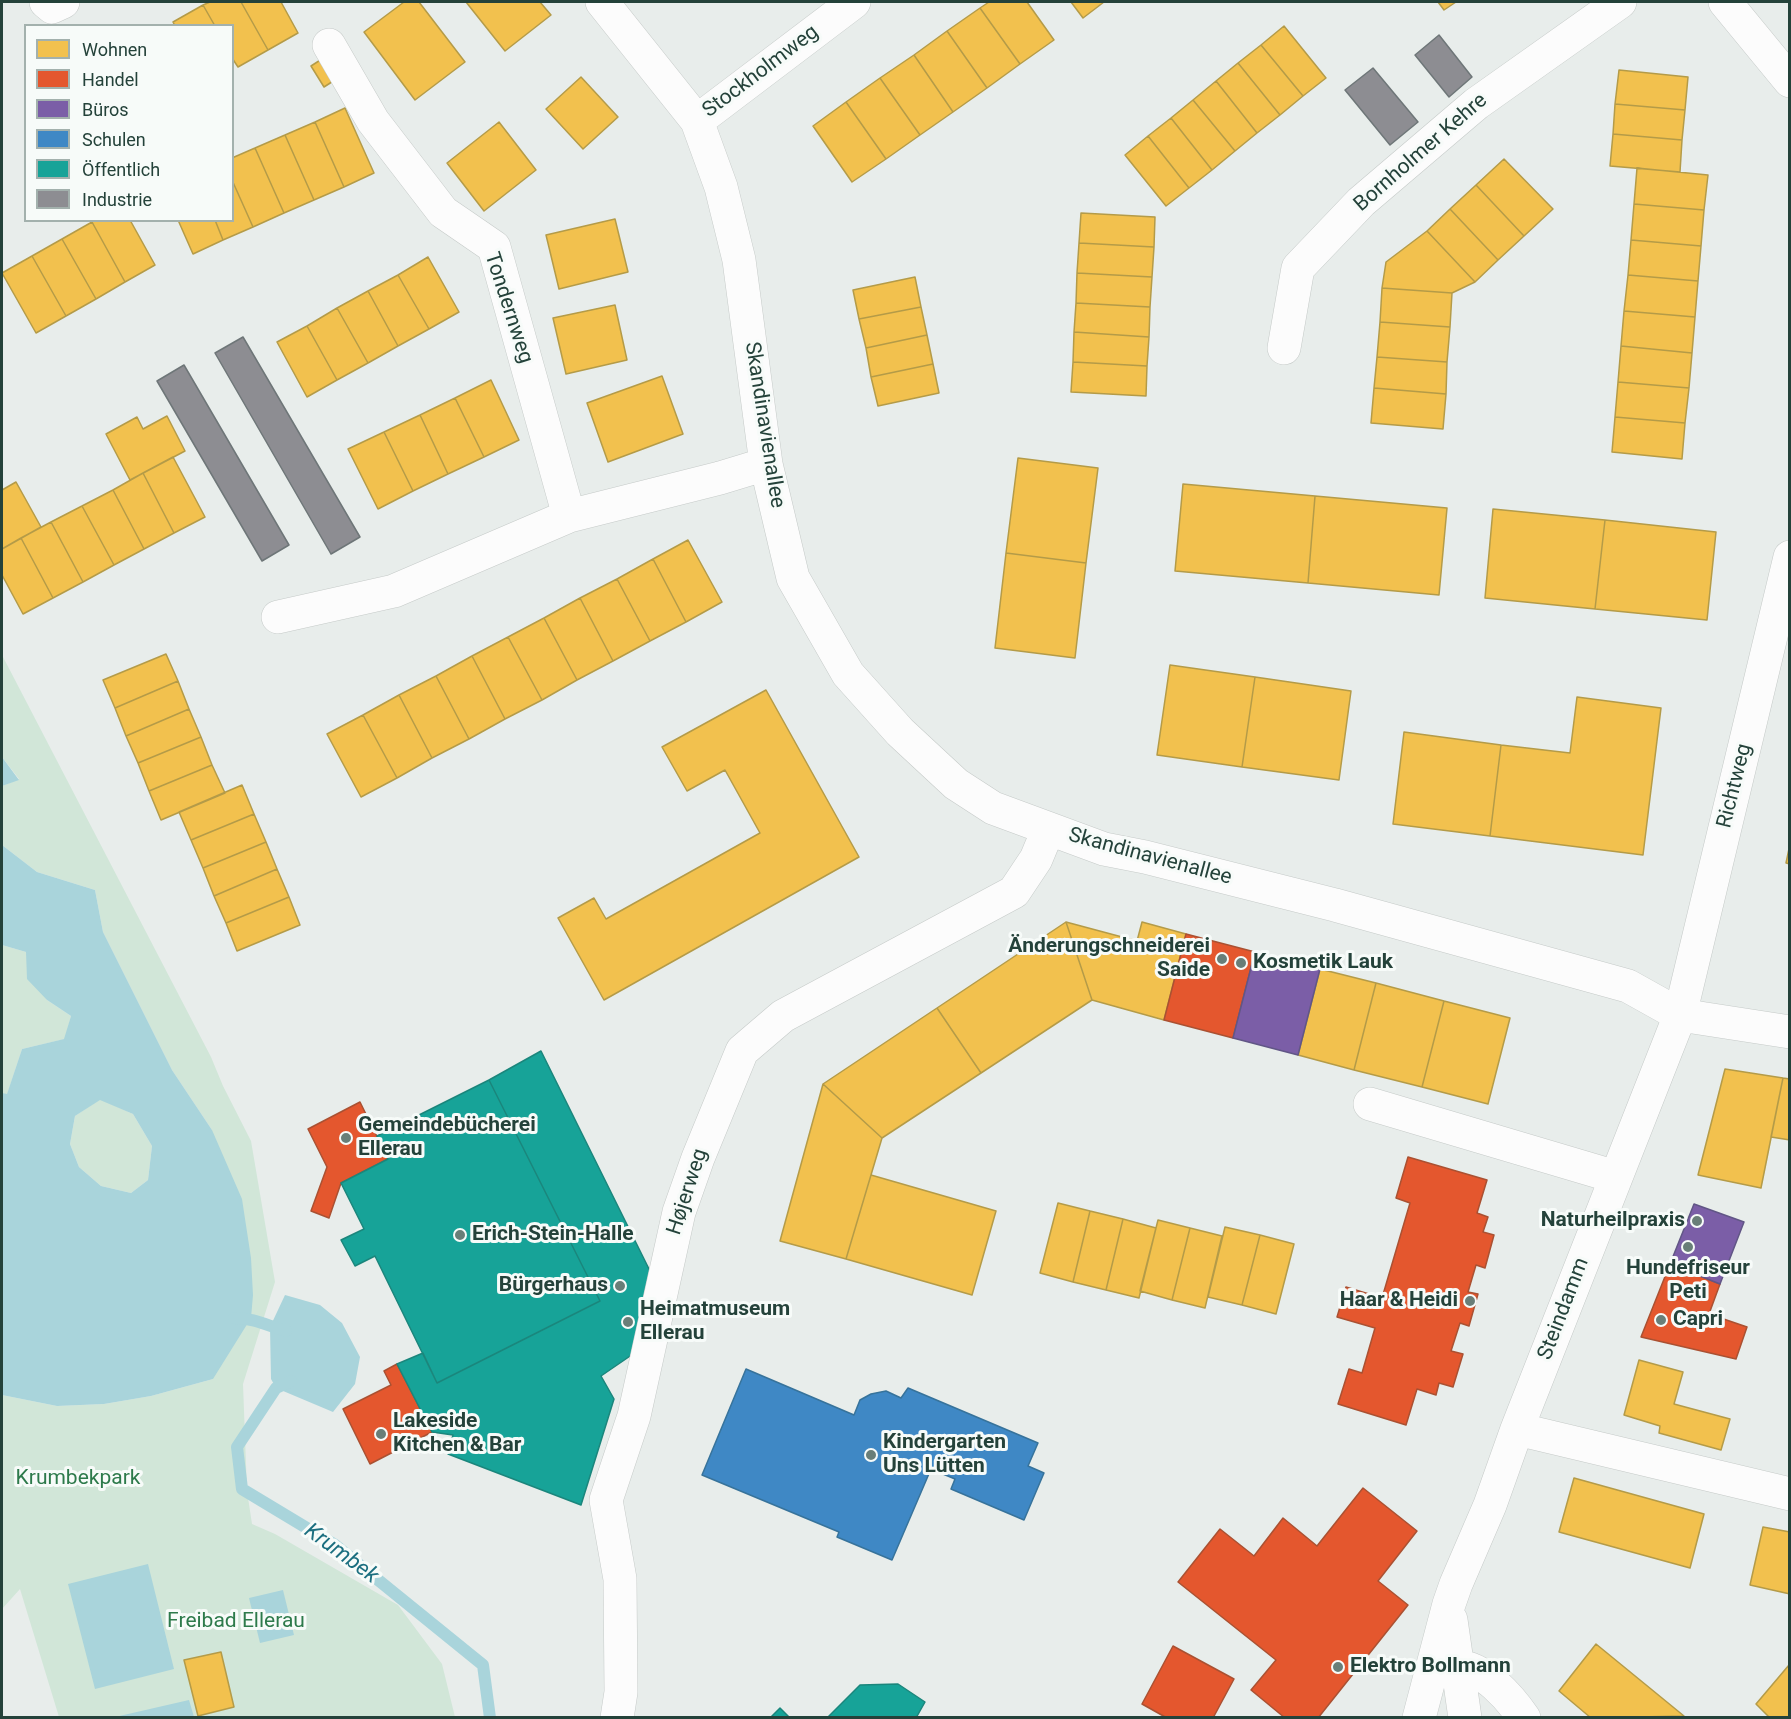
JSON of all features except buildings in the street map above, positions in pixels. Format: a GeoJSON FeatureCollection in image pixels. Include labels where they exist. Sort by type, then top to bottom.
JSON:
{"type":"FeatureCollection","features":[{"type":"Feature","properties":{"kind":"street"},"geometry":{"type":"LineString","coordinates":[[46,2],[52,7],[63,2]]}},
{"type":"Feature","properties":{"kind":"street","name":"Skandinavienallee"},"geometry":{"type":"LineString","coordinates":[[602,2],[697,121],[721,187],[739,261],[766,464],[793,578],[848,674],[900,732],[956,784],[993,808],[1048,830],[1104,849],[1145,857],[1335,905],[1628,986],[1680,1015]]}},
{"type":"Feature","properties":{"kind":"street","name":"Stockholmweg"},"geometry":{"type":"LineString","coordinates":[[697,121],[854,2]]}},
{"type":"Feature","properties":{"kind":"street","name":"Bornholmer Kehre"},"geometry":{"type":"LineString","coordinates":[[1284,348],[1298,268],[1361,202],[1476,104],[1620,2]]}},
{"type":"Feature","properties":{"kind":"street"},"geometry":{"type":"LineString","coordinates":[[1725,2],[1790,81]]}},
{"type":"Feature","properties":{"kind":"street","name":"Tondernweg"},"geometry":{"type":"LineString","coordinates":[[329,45],[373,121],[443,212],[494,248],[569,516]]}},
{"type":"Feature","properties":{"kind":"street"},"geometry":{"type":"LineString","coordinates":[[278,617],[394,591],[569,516],[766,464]]}},
{"type":"Feature","properties":{"kind":"street","name":"Richtweg"},"geometry":{"type":"LineString","coordinates":[[1680,1015],[1790,557]]}},
{"type":"Feature","properties":{"kind":"street","name":"Højerweg"},"geometry":{"type":"LineString","coordinates":[[617,1718],[621,1692],[620,1579],[606,1500],[634,1416],[679,1212],[698,1158],[742,1051],[783,1016],[1014,892],[1036,859],[1048,830]]}},
{"type":"Feature","properties":{"kind":"street"},"geometry":{"type":"LineString","coordinates":[[1680,1015],[1790,1032]]}},
{"type":"Feature","properties":{"kind":"street","name":"Steindamm"},"geometry":{"type":"LineString","coordinates":[[1419,1718],[1444,1671],[1449,1604],[1490,1505],[1517,1429],[1680,1015]]}},
{"type":"Feature","properties":{"kind":"street"},"geometry":{"type":"LineString","coordinates":[[1371,1104],[1616,1177]]}},
{"type":"Feature","properties":{"kind":"street"},"geometry":{"type":"LineString","coordinates":[[1517,1429],[1790,1494]]}},
{"type":"Feature","properties":{"kind":"street"},"geometry":{"type":"LineString","coordinates":[[1444,1671],[1480,1674],[1499,1688],[1524,1718]]}},
{"type":"Feature","properties":{"kind":"street","name":"Steindamm"},"geometry":{"type":"LineString","coordinates":[[1444,1671],[1465,1718]]}},
{"type":"Feature","properties":{"kind":"green space"},"geometry":{"type":"Polygon","coordinates":[[[2,655],[211,1057],[251,1141],[275,1282],[243,1384],[247,1491],[252,1524],[275,1534],[398,1605],[442,1664],[455,1717],[59,1717],[20,1589],[2,1609],[2,1395],[57,1406],[104,1404],[151,1396],[213,1379],[212,1130],[172,1070],[103,932],[95,890],[37,872],[2,845],[2,786],[19,779],[2,757],[2,655]]]}},
{"type":"Feature","properties":{"kind":"green space"},"geometry":{"type":"Polygon","coordinates":[[[2,945],[26,952],[47,1000],[71,1016],[65,1039],[22,1049],[7,1095],[2,1093],[2,945]]]}},
{"type":"Feature","properties":{"kind":"green space"},"geometry":{"type":"Polygon","coordinates":[[[100,1099],[133,1114],[152,1146],[148,1180],[131,1193],[101,1186],[79,1167],[70,1144],[75,1116],[100,1099]]]}},
{"type":"Feature","properties":{"kind":"water"},"geometry":{"type":"Polygon","coordinates":[[[2,757],[19,780],[2,786],[2,757]]]}},
{"type":"Feature","properties":{"kind":"water"},"geometry":{"type":"Polygon","coordinates":[[[2,845],[37,872],[95,890],[103,932],[172,1070],[212,1130],[242,1199],[251,1258],[253,1295],[251,1318],[213,1379],[151,1396],[104,1404],[57,1406],[2,1395],[2,1093],[7,1094],[22,1049],[64,1039],[71,1016],[47,1000],[27,979],[26,952],[2,945],[2,845]],[[100,1100],[75,1116],[70,1144],[79,1167],[101,1186],[131,1193],[148,1180],[152,1146],[133,1114],[100,1100]]]}},
{"type":"Feature","properties":{"kind":"water"},"geometry":{"type":"Polygon","coordinates":[[[285,1295],[320,1305],[342,1323],[360,1357],[355,1384],[333,1412],[276,1388],[271,1379],[270,1327],[285,1295]]]}},
{"type":"Feature","properties":{"kind":"water"},"geometry":{"type":"Polygon","coordinates":[[[148,1564],[174,1669],[95,1689],[68,1584],[148,1564]]]}},
{"type":"Feature","properties":{"kind":"water"},"geometry":{"type":"Polygon","coordinates":[[[283,1590],[294,1635],[260,1643],[249,1598],[283,1590]]]}},
{"type":"Feature","properties":{"kind":"water"},"geometry":{"type":"Polygon","coordinates":[[[189,1700],[194,1717],[115,1717],[189,1700]]]}},
{"type":"Feature","properties":{"kind":"waterway"},"geometry":{"type":"LineString","coordinates":[[234,1318],[254,1321],[286,1331]]}},
{"type":"Feature","properties":{"kind":"waterway","name":"Krumbek"},"geometry":{"type":"LineString","coordinates":[[291,1381],[276,1388],[237,1447],[242,1489],[335,1545],[483,1665],[490,1718]]}},
{"type":"Feature","properties":{"kind":"place","name":"Änderungschneiderei Saide"},"geometry":{"type":"Point","coordinates":[1222,959]}},
{"type":"Feature","properties":{"kind":"place","name":"Kosmetik Lauk"},"geometry":{"type":"Point","coordinates":[1241,963]}},
{"type":"Feature","properties":{"kind":"place","name":"Gemeindebücherei Ellerau"},"geometry":{"type":"Point","coordinates":[346,1138]}},
{"type":"Feature","properties":{"kind":"place","name":"Naturheilpraxis"},"geometry":{"type":"Point","coordinates":[1697,1221]}},
{"type":"Feature","properties":{"kind":"place","name":"Erich-Stein-Halle"},"geometry":{"type":"Point","coordinates":[460,1235]}},
{"type":"Feature","properties":{"kind":"place","name":"Hundefriseur Peti"},"geometry":{"type":"Point","coordinates":[1688,1247]}},
{"type":"Feature","properties":{"kind":"place","name":"Bürgerhaus"},"geometry":{"type":"Point","coordinates":[620,1286]}},
{"type":"Feature","properties":{"kind":"place","name":"Haar & Heidi"},"geometry":{"type":"Point","coordinates":[1470,1301]}},
{"type":"Feature","properties":{"kind":"place","name":"Capri"},"geometry":{"type":"Point","coordinates":[1661,1320]}},
{"type":"Feature","properties":{"kind":"place","name":"Heimatmuseum Ellerau"},"geometry":{"type":"Point","coordinates":[628,1322]}},
{"type":"Feature","properties":{"kind":"place","name":"Lakeside Kitchen & Bar"},"geometry":{"type":"Point","coordinates":[381,1434]}},
{"type":"Feature","properties":{"kind":"place","name":"Kindergarten Uns Lütten"},"geometry":{"type":"Point","coordinates":[871,1455]}},
{"type":"Feature","properties":{"kind":"place","name":"Elektro Bollmann"},"geometry":{"type":"Point","coordinates":[1338,1667]}},
{"type":"Feature","properties":{"kind":"park label","name":"Krumbekpark"},"geometry":{"type":"Point","coordinates":[78,1479]}},
{"type":"Feature","properties":{"kind":"park label","name":"Freibad Ellerau"},"geometry":{"type":"Point","coordinates":[236,1622]}}]}
